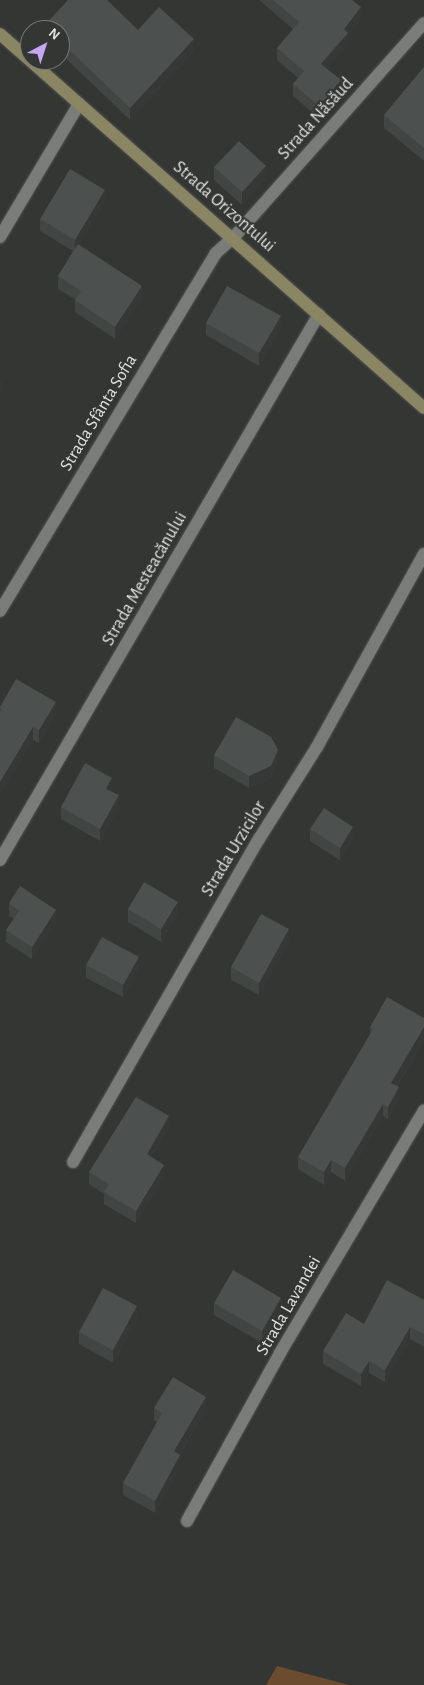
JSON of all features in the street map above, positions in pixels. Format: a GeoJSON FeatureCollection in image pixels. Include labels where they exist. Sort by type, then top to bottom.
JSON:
{"type":"FeatureCollection","features":[{"type":"Feature","properties":{"kind":"street","name":"Strada Năsăud"},"geometry":{"type":"LineString","coordinates":[[234,237],[424,23]]}},
{"type":"Feature","properties":{"kind":"street","name":"Strada Orizontului"},"geometry":{"type":"LineString","coordinates":[[0,34],[234,237],[424,408]]}},
{"type":"Feature","properties":{"kind":"street"},"geometry":{"type":"LineString","coordinates":[[0,236],[79,104]]}},
{"type":"Feature","properties":{"kind":"street","name":"Strada Sfânta Sofia"},"geometry":{"type":"LineString","coordinates":[[0,611],[216,253],[234,237]]}},
{"type":"Feature","properties":{"kind":"street","name":"Strada Mesteacănului"},"geometry":{"type":"LineString","coordinates":[[0,860],[319,314]]}},
{"type":"Feature","properties":{"kind":"street","name":"Strada Urzicilor"},"geometry":{"type":"LineString","coordinates":[[73,1162],[259,839],[336,714],[424,554]]}},
{"type":"Feature","properties":{"kind":"street","name":"Strada Lavandei"},"geometry":{"type":"LineString","coordinates":[[187,1520],[280,1353],[424,1110]]}},
{"type":"Feature","properties":{"kind":"shaded area"},"geometry":{"type":"Polygon","coordinates":[[[277,1666],[349,1685],[266,1685],[277,1666]]]}},
{"type":"Feature","properties":{"kind":"building"},"geometry":{"type":"Polygon","coordinates":[[[68,0],[107,0],[138,30],[159,7],[194,39],[130,108],[70,51],[70,20],[50,20],[68,0]]]}},
{"type":"Feature","properties":{"kind":"building"},"geometry":{"type":"Polygon","coordinates":[[[273,0],[352,0],[361,7],[344,29],[348,33],[321,64],[341,80],[319,106],[293,84],[304,71],[277,48],[299,22],[273,0]]]}},
{"type":"Feature","properties":{"kind":"building"},"geometry":{"type":"Polygon","coordinates":[[[424,67],[424,148],[384,115],[424,67]]]}},
{"type":"Feature","properties":{"kind":"building"},"geometry":{"type":"Polygon","coordinates":[[[239,141],[266,166],[242,192],[214,167],[239,141]]]}},
{"type":"Feature","properties":{"kind":"building"},"geometry":{"type":"Polygon","coordinates":[[[70,169],[105,190],[75,240],[40,219],[70,169]]]}},
{"type":"Feature","properties":{"kind":"building"},"geometry":{"type":"Polygon","coordinates":[[[78,244],[142,286],[115,327],[75,300],[81,291],[58,276],[78,244]]]}},
{"type":"Feature","properties":{"kind":"building"},"geometry":{"type":"Polygon","coordinates":[[[227,286],[281,316],[259,353],[206,323],[227,286]]]}},
{"type":"Feature","properties":{"kind":"building"},"geometry":{"type":"Polygon","coordinates":[[[16,679],[56,702],[39,730],[33,727],[0,782],[0,712],[2,709],[0,707],[16,679]]]}},
{"type":"Feature","properties":{"kind":"building"},"geometry":{"type":"Polygon","coordinates":[[[236,717],[271,737],[278,750],[271,766],[249,776],[214,755],[236,717]]]}},
{"type":"Feature","properties":{"kind":"building"},"geometry":{"type":"Polygon","coordinates":[[[85,763],[112,778],[106,789],[119,795],[100,829],[61,807],[85,763]]]}},
{"type":"Feature","properties":{"kind":"building"},"geometry":{"type":"Polygon","coordinates":[[[324,808],[353,827],[340,848],[310,829],[324,808]]]}},
{"type":"Feature","properties":{"kind":"building"},"geometry":{"type":"Polygon","coordinates":[[[144,882],[178,902],[161,929],[128,909],[144,882]]]}},
{"type":"Feature","properties":{"kind":"building"},"geometry":{"type":"Polygon","coordinates":[[[20,886],[56,910],[32,947],[6,930],[19,911],[9,903],[20,886]]]}},
{"type":"Feature","properties":{"kind":"building"},"geometry":{"type":"Polygon","coordinates":[[[261,914],[289,929],[259,983],[231,967],[261,914]]]}},
{"type":"Feature","properties":{"kind":"building"},"geometry":{"type":"Polygon","coordinates":[[[102,937],[139,957],[123,985],[86,965],[102,937]]]}},
{"type":"Feature","properties":{"kind":"building"},"geometry":{"type":"Polygon","coordinates":[[[387,997],[424,1018],[424,1027],[391,1083],[399,1087],[388,1107],[383,1104],[345,1168],[331,1160],[324,1172],[298,1157],[373,1029],[370,1027],[387,997]]]}},
{"type":"Feature","properties":{"kind":"building"},"geometry":{"type":"Polygon","coordinates":[[[136,1097],[169,1116],[147,1154],[164,1165],[136,1211],[104,1192],[109,1184],[89,1172],[136,1097]]]}},
{"type":"Feature","properties":{"kind":"building"},"geometry":{"type":"Polygon","coordinates":[[[233,1270],[281,1298],[262,1331],[214,1303],[233,1270]]]}},
{"type":"Feature","properties":{"kind":"building"},"geometry":{"type":"Polygon","coordinates":[[[387,1280],[424,1300],[424,1334],[410,1327],[385,1370],[369,1361],[361,1374],[323,1351],[346,1313],[364,1324],[387,1280]]]}},
{"type":"Feature","properties":{"kind":"building"},"geometry":{"type":"Polygon","coordinates":[[[103,1288],[137,1306],[113,1350],[79,1332],[103,1288]]]}},
{"type":"Feature","properties":{"kind":"building"},"geometry":{"type":"Polygon","coordinates":[[[173,1377],[206,1397],[174,1451],[180,1455],[155,1501],[123,1483],[162,1413],[154,1408],[173,1377]]]}}]}
